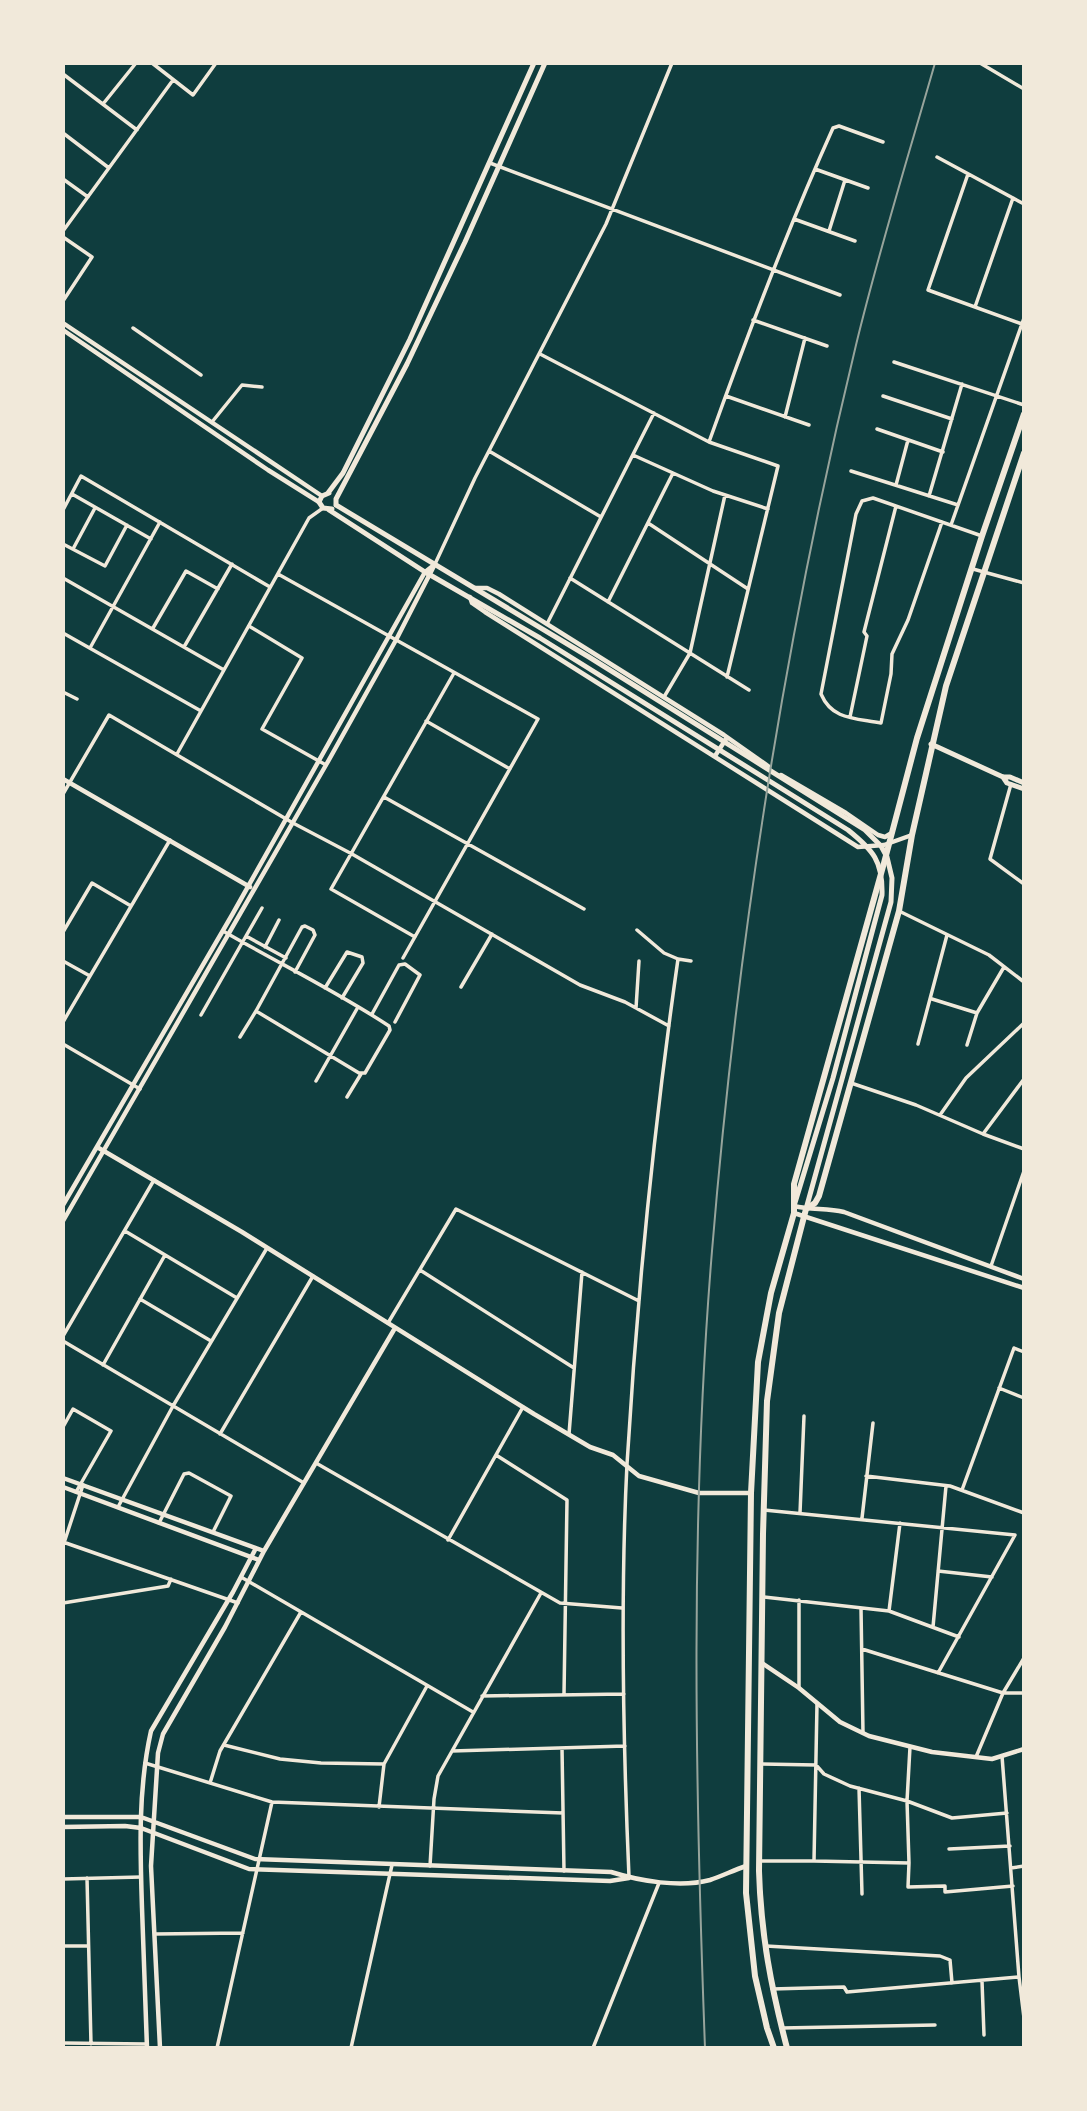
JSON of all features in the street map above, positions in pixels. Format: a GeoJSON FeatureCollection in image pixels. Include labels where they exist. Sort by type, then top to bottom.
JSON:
{"type":"FeatureCollection","features":[{"type":"Feature","properties":{"kind":"main road"},"geometry":{"type":"LineString","coordinates":[[324,502],[343,473],[410,339],[534,63]]}},
{"type":"Feature","properties":{"kind":"main road"},"geometry":{"type":"LineString","coordinates":[[336,502],[407,364],[545,63]]}},
{"type":"Feature","properties":{"kind":"main road"},"geometry":{"type":"LineString","coordinates":[[794,1210],[794,1184],[917,737],[1024,414]]}},
{"type":"Feature","properties":{"kind":"main road"},"geometry":{"type":"LineString","coordinates":[[805,1212],[819,1196],[899,911],[931,744],[946,687],[1024,453]]}},
{"type":"Feature","properties":{"kind":"main road"},"geometry":{"type":"LineString","coordinates":[[324,502],[336,502],[865,830],[881,846],[890,866],[891,902],[781,1302],[767,1401],[761,1662],[761,1918],[772,1989],[787,2048]]}},
{"type":"Feature","properties":{"kind":"main road"},"geometry":{"type":"LineString","coordinates":[[324,502],[336,502]]}},
{"type":"Feature","properties":{"kind":"main road"},"geometry":{"type":"LineString","coordinates":[[324,502],[428,573],[848,830],[868,846],[877,858],[883,881],[882,895],[771,1293],[758,1362],[751,1493],[747,1919],[753,1966],[774,2048]]}},
{"type":"Feature","properties":{"kind":"main road"},"geometry":{"type":"LineString","coordinates":[[931,744],[1024,789]]}},
{"type":"Feature","properties":{"kind":"main road"},"geometry":{"type":"LineString","coordinates":[[1003,777],[1024,783]]}},
{"type":"Feature","properties":{"kind":"street"},"geometry":{"type":"LineString","coordinates":[[103,104],[136,63]]}},
{"type":"Feature","properties":{"kind":"street"},"geometry":{"type":"LineString","coordinates":[[152,63],[193,95],[216,63]]}},
{"type":"Feature","properties":{"kind":"street"},"geometry":{"type":"LineString","coordinates":[[63,1205],[249,886],[390,636],[435,564],[489,451],[612,210],[672,63]]}},
{"type":"Feature","properties":{"kind":"street"},"geometry":{"type":"LineString","coordinates":[[980,63],[1024,89]]}},
{"type":"Feature","properties":{"kind":"street"},"geometry":{"type":"LineString","coordinates":[[63,74],[137,130]]}},
{"type":"Feature","properties":{"kind":"street"},"geometry":{"type":"LineString","coordinates":[[63,85],[68,78]]}},
{"type":"Feature","properties":{"kind":"street"},"geometry":{"type":"LineString","coordinates":[[63,231],[173,80]]}},
{"type":"Feature","properties":{"kind":"street"},"geometry":{"type":"LineString","coordinates":[[709,442],[753,320],[833,128],[839,126],[883,142]]}},
{"type":"Feature","properties":{"kind":"street"},"geometry":{"type":"LineString","coordinates":[[63,133],[109,168]]}},
{"type":"Feature","properties":{"kind":"street"},"geometry":{"type":"LineString","coordinates":[[937,157],[1024,204]]}},
{"type":"Feature","properties":{"kind":"street"},"geometry":{"type":"LineString","coordinates":[[490,163],[840,295]]}},
{"type":"Feature","properties":{"kind":"street"},"geometry":{"type":"LineString","coordinates":[[815,169],[867,188]]}},
{"type":"Feature","properties":{"kind":"street"},"geometry":{"type":"LineString","coordinates":[[951,525],[1023,321],[928,290],[968,174]]}},
{"type":"Feature","properties":{"kind":"street"},"geometry":{"type":"LineString","coordinates":[[63,179],[88,197]]}},
{"type":"Feature","properties":{"kind":"street"},"geometry":{"type":"LineString","coordinates":[[829,231],[845,180]]}},
{"type":"Feature","properties":{"kind":"street"},"geometry":{"type":"LineString","coordinates":[[975,307],[1013,198]]}},
{"type":"Feature","properties":{"kind":"street"},"geometry":{"type":"LineString","coordinates":[[793,219],[855,241]]}},
{"type":"Feature","properties":{"kind":"street"},"geometry":{"type":"LineString","coordinates":[[63,237],[92,257],[63,301]]}},
{"type":"Feature","properties":{"kind":"street"},"geometry":{"type":"LineString","coordinates":[[753,320],[827,346]]}},
{"type":"Feature","properties":{"kind":"street"},"geometry":{"type":"LineString","coordinates":[[63,323],[212,422],[324,502]]}},
{"type":"Feature","properties":{"kind":"street"},"geometry":{"type":"LineString","coordinates":[[133,328],[201,375]]}},
{"type":"Feature","properties":{"kind":"street"},"geometry":{"type":"LineString","coordinates":[[63,330],[253,460],[324,502]]}},
{"type":"Feature","properties":{"kind":"street"},"geometry":{"type":"LineString","coordinates":[[785,417],[805,338]]}},
{"type":"Feature","properties":{"kind":"street"},"geometry":{"type":"LineString","coordinates":[[540,354],[709,442],[778,466],[727,677]]}},
{"type":"Feature","properties":{"kind":"street"},"geometry":{"type":"LineString","coordinates":[[894,362],[1024,405]]}},
{"type":"Feature","properties":{"kind":"street"},"geometry":{"type":"LineString","coordinates":[[929,496],[962,384]]}},
{"type":"Feature","properties":{"kind":"street"},"geometry":{"type":"LineString","coordinates":[[212,422],[242,385],[262,387]]}},
{"type":"Feature","properties":{"kind":"street"},"geometry":{"type":"LineString","coordinates":[[726,396],[809,425]]}},
{"type":"Feature","properties":{"kind":"street"},"geometry":{"type":"LineString","coordinates":[[883,396],[952,419]]}},
{"type":"Feature","properties":{"kind":"street"},"geometry":{"type":"LineString","coordinates":[[547,624],[654,413]]}},
{"type":"Feature","properties":{"kind":"street"},"geometry":{"type":"LineString","coordinates":[[877,429],[943,452]]}},
{"type":"Feature","properties":{"kind":"street"},"geometry":{"type":"LineString","coordinates":[[896,485],[908,440]]}},
{"type":"Feature","properties":{"kind":"street"},"geometry":{"type":"LineString","coordinates":[[489,451],[601,517]]}},
{"type":"Feature","properties":{"kind":"street"},"geometry":{"type":"LineString","coordinates":[[253,460],[257,453]]}},
{"type":"Feature","properties":{"kind":"street"},"geometry":{"type":"LineString","coordinates":[[633,454],[725,495],[768,509]]}},
{"type":"Feature","properties":{"kind":"street"},"geometry":{"type":"LineString","coordinates":[[851,471],[958,505]]}},
{"type":"Feature","properties":{"kind":"street"},"geometry":{"type":"LineString","coordinates":[[608,602],[673,473]]}},
{"type":"Feature","properties":{"kind":"street"},"geometry":{"type":"LineString","coordinates":[[63,510],[81,476],[270,587]]}},
{"type":"Feature","properties":{"kind":"street"},"geometry":{"type":"LineString","coordinates":[[72,494],[151,539]]}},
{"type":"Feature","properties":{"kind":"street"},"geometry":{"type":"LineString","coordinates":[[664,697],[690,653],[725,495]]}},
{"type":"Feature","properties":{"kind":"street"},"geometry":{"type":"LineString","coordinates":[[942,522],[908,620],[896,642],[881,723],[850,717],[827,708],[821,694],[856,514],[862,501],[873,498],[897,506],[982,536]]}},
{"type":"Feature","properties":{"kind":"street"},"geometry":{"type":"LineString","coordinates":[[177,754],[309,518],[324,502]]}},
{"type":"Feature","properties":{"kind":"street"},"geometry":{"type":"LineString","coordinates":[[850,717],[867,636],[864,632],[897,506]]}},
{"type":"Feature","properties":{"kind":"street"},"geometry":{"type":"LineString","coordinates":[[73,549],[96,508]]}},
{"type":"Feature","properties":{"kind":"street"},"geometry":{"type":"LineString","coordinates":[[90,648],[160,522]]}},
{"type":"Feature","properties":{"kind":"street"},"geometry":{"type":"LineString","coordinates":[[648,523],[748,589]]}},
{"type":"Feature","properties":{"kind":"street"},"geometry":{"type":"LineString","coordinates":[[63,544],[105,566],[127,525]]}},
{"type":"Feature","properties":{"kind":"street"},"geometry":{"type":"LineString","coordinates":[[184,647],[232,565]]}},
{"type":"Feature","properties":{"kind":"street"},"geometry":{"type":"LineString","coordinates":[[971,568],[1024,583]]}},
{"type":"Feature","properties":{"kind":"street"},"geometry":{"type":"LineString","coordinates":[[152,629],[186,571],[218,589]]}},
{"type":"Feature","properties":{"kind":"street"},"geometry":{"type":"LineString","coordinates":[[64,1218],[327,765],[396,640],[428,573]]}},
{"type":"Feature","properties":{"kind":"street"},"geometry":{"type":"LineString","coordinates":[[278,574],[538,719],[403,958]]}},
{"type":"Feature","properties":{"kind":"street"},"geometry":{"type":"LineString","coordinates":[[63,578],[224,670]]}},
{"type":"Feature","properties":{"kind":"street"},"geometry":{"type":"LineString","coordinates":[[570,578],[749,690]]}},
{"type":"Feature","properties":{"kind":"street"},"geometry":{"type":"LineString","coordinates":[[474,587],[487,588],[499,594],[726,736],[877,835],[887,836],[894,828]]}},
{"type":"Feature","properties":{"kind":"street"},"geometry":{"type":"LineString","coordinates":[[469,597],[472,603],[485,612],[858,847],[890,843],[912,835]]}},
{"type":"Feature","properties":{"kind":"street"},"geometry":{"type":"LineString","coordinates":[[248,626],[302,658],[262,729],[327,765]]}},
{"type":"Feature","properties":{"kind":"street"},"geometry":{"type":"LineString","coordinates":[[63,633],[201,711]]}},
{"type":"Feature","properties":{"kind":"street"},"geometry":{"type":"LineString","coordinates":[[415,937],[331,889],[454,672]]}},
{"type":"Feature","properties":{"kind":"street"},"geometry":{"type":"LineString","coordinates":[[63,692],[77,699]]}},
{"type":"Feature","properties":{"kind":"street"},"geometry":{"type":"LineString","coordinates":[[63,794],[109,715],[293,823],[580,985],[668,1026]]}},
{"type":"Feature","properties":{"kind":"street"},"geometry":{"type":"LineString","coordinates":[[426,721],[510,769]]}},
{"type":"Feature","properties":{"kind":"street"},"geometry":{"type":"LineString","coordinates":[[715,756],[726,736]]}},
{"type":"Feature","properties":{"kind":"street"},"geometry":{"type":"LineString","coordinates":[[63,779],[255,890]]}},
{"type":"Feature","properties":{"kind":"street"},"geometry":{"type":"LineString","coordinates":[[1011,784],[990,859],[1024,884]]}},
{"type":"Feature","properties":{"kind":"street"},"geometry":{"type":"LineString","coordinates":[[384,797],[583,909]]}},
{"type":"Feature","properties":{"kind":"street"},"geometry":{"type":"LineString","coordinates":[[63,1022],[170,840]]}},
{"type":"Feature","properties":{"kind":"street"},"geometry":{"type":"LineString","coordinates":[[63,932],[92,883],[131,905]]}},
{"type":"Feature","properties":{"kind":"street"},"geometry":{"type":"LineString","coordinates":[[201,1015],[262,908]]}},
{"type":"Feature","properties":{"kind":"street"},"geometry":{"type":"LineString","coordinates":[[899,911],[989,955],[1024,982]]}},
{"type":"Feature","properties":{"kind":"street"},"geometry":{"type":"LineString","coordinates":[[265,947],[279,920]]}},
{"type":"Feature","properties":{"kind":"street"},"geometry":{"type":"LineString","coordinates":[[240,1037],[305,926],[313,930],[315,937],[295,972]]}},
{"type":"Feature","properties":{"kind":"street"},"geometry":{"type":"LineString","coordinates":[[637,930],[664,953],[691,961]]}},
{"type":"Feature","properties":{"kind":"street"},"geometry":{"type":"LineString","coordinates":[[223,931],[372,1015],[390,1028],[367,1070],[361,1074],[347,1097]]}},
{"type":"Feature","properties":{"kind":"street"},"geometry":{"type":"LineString","coordinates":[[460,987],[492,934]]}},
{"type":"Feature","properties":{"kind":"street"},"geometry":{"type":"LineString","coordinates":[[918,1044],[947,935]]}},
{"type":"Feature","properties":{"kind":"street"},"geometry":{"type":"LineString","coordinates":[[246,936],[286,958]]}},
{"type":"Feature","properties":{"kind":"street"},"geometry":{"type":"LineString","coordinates":[[325,989],[346,952],[362,957],[363,963],[342,998]]}},
{"type":"Feature","properties":{"kind":"street"},"geometry":{"type":"LineString","coordinates":[[629,1877],[623,1608],[627,1467],[642,1254],[678,959]]}},
{"type":"Feature","properties":{"kind":"street"},"geometry":{"type":"LineString","coordinates":[[63,961],[90,976]]}},
{"type":"Feature","properties":{"kind":"street"},"geometry":{"type":"LineString","coordinates":[[636,1009],[639,961]]}},
{"type":"Feature","properties":{"kind":"street"},"geometry":{"type":"LineString","coordinates":[[372,1015],[399,965],[405,964],[420,975],[395,1022]]}},
{"type":"Feature","properties":{"kind":"street"},"geometry":{"type":"LineString","coordinates":[[967,1045],[976,1013],[1004,967]]}},
{"type":"Feature","properties":{"kind":"street"},"geometry":{"type":"LineString","coordinates":[[931,999],[976,1013]]}},
{"type":"Feature","properties":{"kind":"street"},"geometry":{"type":"LineString","coordinates":[[316,1081],[358,1007]]}},
{"type":"Feature","properties":{"kind":"street"},"geometry":{"type":"LineString","coordinates":[[256,1011],[361,1074]]}},
{"type":"Feature","properties":{"kind":"street"},"geometry":{"type":"LineString","coordinates":[[940,1115],[966,1078],[1024,1023]]}},
{"type":"Feature","properties":{"kind":"street"},"geometry":{"type":"LineString","coordinates":[[63,1044],[139,1089]]}},
{"type":"Feature","properties":{"kind":"street"},"geometry":{"type":"LineString","coordinates":[[983,1134],[1024,1079]]}},
{"type":"Feature","properties":{"kind":"street"},"geometry":{"type":"LineString","coordinates":[[851,1083],[1024,1149]]}},
{"type":"Feature","properties":{"kind":"street"},"geometry":{"type":"LineString","coordinates":[[97,1147],[313,1276],[523,1408],[590,1447],[613,1455],[639,1476],[699,1493],[751,1493]]}},
{"type":"Feature","properties":{"kind":"street"},"geometry":{"type":"LineString","coordinates":[[990,1266],[1024,1171]]}},
{"type":"Feature","properties":{"kind":"street"},"geometry":{"type":"LineString","coordinates":[[154,1180],[63,1339],[303,1483]]}},
{"type":"Feature","properties":{"kind":"street"},"geometry":{"type":"LineString","coordinates":[[805,1212],[824,1208],[844,1212],[1024,1279]]}},
{"type":"Feature","properties":{"kind":"street"},"geometry":{"type":"LineString","coordinates":[[388,1323],[456,1209],[639,1301]]}},
{"type":"Feature","properties":{"kind":"street"},"geometry":{"type":"LineString","coordinates":[[794,1210],[1024,1288]]}},
{"type":"Feature","properties":{"kind":"street"},"geometry":{"type":"LineString","coordinates":[[125,1231],[237,1298]]}},
{"type":"Feature","properties":{"kind":"street"},"geometry":{"type":"LineString","coordinates":[[118,1507],[173,1406],[267,1248]]}},
{"type":"Feature","properties":{"kind":"street"},"geometry":{"type":"LineString","coordinates":[[103,1365],[165,1255]]}},
{"type":"Feature","properties":{"kind":"street"},"geometry":{"type":"LineString","coordinates":[[420,1270],[574,1368]]}},
{"type":"Feature","properties":{"kind":"street"},"geometry":{"type":"LineString","coordinates":[[569,1435],[582,1272]]}},
{"type":"Feature","properties":{"kind":"street"},"geometry":{"type":"LineString","coordinates":[[220,1434],[313,1276]]}},
{"type":"Feature","properties":{"kind":"street"},"geometry":{"type":"LineString","coordinates":[[140,1299],[211,1341]]}},
{"type":"Feature","properties":{"kind":"street"},"geometry":{"type":"LineString","coordinates":[[160,2048],[151,1866],[158,1753],[163,1734],[238,1603],[264,1551],[395,1328]]}},
{"type":"Feature","properties":{"kind":"street"},"geometry":{"type":"LineString","coordinates":[[962,1490],[1014,1348],[1024,1352]]}},
{"type":"Feature","properties":{"kind":"street"},"geometry":{"type":"LineString","coordinates":[[999,1388],[1024,1398]]}},
{"type":"Feature","properties":{"kind":"street"},"geometry":{"type":"LineString","coordinates":[[448,1540],[523,1408]]}},
{"type":"Feature","properties":{"kind":"street"},"geometry":{"type":"LineString","coordinates":[[63,1427],[74,1409],[111,1431],[78,1493],[63,1544],[238,1603]]}},
{"type":"Feature","properties":{"kind":"street"},"geometry":{"type":"LineString","coordinates":[[800,1513],[804,1416]]}},
{"type":"Feature","properties":{"kind":"street"},"geometry":{"type":"LineString","coordinates":[[862,1519],[873,1423]]}},
{"type":"Feature","properties":{"kind":"street"},"geometry":{"type":"LineString","coordinates":[[496,1455],[567,1500],[564,1695]]}},
{"type":"Feature","properties":{"kind":"street"},"geometry":{"type":"LineString","coordinates":[[316,1463],[541,1593],[565,1603],[623,1608]]}},
{"type":"Feature","properties":{"kind":"street"},"geometry":{"type":"LineString","coordinates":[[159,1523],[184,1474],[189,1473],[231,1496],[212,1532]]}},
{"type":"Feature","properties":{"kind":"street"},"geometry":{"type":"LineString","coordinates":[[866,1476],[946,1485],[1024,1513]]}},
{"type":"Feature","properties":{"kind":"street"},"geometry":{"type":"LineString","coordinates":[[63,1478],[264,1551]]}},
{"type":"Feature","properties":{"kind":"street"},"geometry":{"type":"LineString","coordinates":[[933,1627],[946,1485]]}},
{"type":"Feature","properties":{"kind":"street"},"geometry":{"type":"LineString","coordinates":[[63,1487],[259,1560]]}},
{"type":"Feature","properties":{"kind":"street"},"geometry":{"type":"LineString","coordinates":[[764,1510],[1015,1535],[938,1674]]}},
{"type":"Feature","properties":{"kind":"street"},"geometry":{"type":"LineString","coordinates":[[890,1611],[900,1523]]}},
{"type":"Feature","properties":{"kind":"street"},"geometry":{"type":"LineString","coordinates":[[63,2043],[146,2046],[141,1817],[145,1763],[151,1731],[256,1548]]}},
{"type":"Feature","properties":{"kind":"street"},"geometry":{"type":"LineString","coordinates":[[938,1571],[992,1577]]}},
{"type":"Feature","properties":{"kind":"street"},"geometry":{"type":"LineString","coordinates":[[241,1577],[473,1712]]}},
{"type":"Feature","properties":{"kind":"street"},"geometry":{"type":"LineString","coordinates":[[63,1603],[168,1586],[171,1579]]}},
{"type":"Feature","properties":{"kind":"street"},"geometry":{"type":"LineString","coordinates":[[430,1866],[438,1776],[541,1593]]}},
{"type":"Feature","properties":{"kind":"street"},"geometry":{"type":"LineString","coordinates":[[762,1597],[890,1611],[959,1637]]}},
{"type":"Feature","properties":{"kind":"street"},"geometry":{"type":"LineString","coordinates":[[799,1600],[799,1688]]}},
{"type":"Feature","properties":{"kind":"street"},"geometry":{"type":"LineString","coordinates":[[861,1608],[863,1733]]}},
{"type":"Feature","properties":{"kind":"street"},"geometry":{"type":"LineString","coordinates":[[210,1783],[223,1745],[301,1612]]}},
{"type":"Feature","properties":{"kind":"street"},"geometry":{"type":"LineString","coordinates":[[862,1649],[1003,1693],[1024,1693]]}},
{"type":"Feature","properties":{"kind":"street"},"geometry":{"type":"LineString","coordinates":[[976,1757],[1003,1693],[1024,1658]]}},
{"type":"Feature","properties":{"kind":"street"},"geometry":{"type":"LineString","coordinates":[[761,1662],[799,1688],[840,1722],[863,1733],[932,1752],[992,1759],[1024,1749]]}},
{"type":"Feature","properties":{"kind":"street"},"geometry":{"type":"LineString","coordinates":[[379,1807],[384,1764],[427,1686]]}},
{"type":"Feature","properties":{"kind":"street"},"geometry":{"type":"LineString","coordinates":[[482,1696],[624,1694]]}},
{"type":"Feature","properties":{"kind":"street"},"geometry":{"type":"LineString","coordinates":[[814,1861],[817,1703]]}},
{"type":"Feature","properties":{"kind":"street"},"geometry":{"type":"LineString","coordinates":[[223,1745],[279,1759],[384,1764]]}},
{"type":"Feature","properties":{"kind":"street"},"geometry":{"type":"LineString","coordinates":[[452,1751],[625,1746]]}},
{"type":"Feature","properties":{"kind":"street"},"geometry":{"type":"LineString","coordinates":[[910,1746],[907,1801],[908,1887],[945,1886],[945,1892],[1013,1886]]}},
{"type":"Feature","properties":{"kind":"street"},"geometry":{"type":"LineString","coordinates":[[562,1748],[564,1871]]}},
{"type":"Feature","properties":{"kind":"street"},"geometry":{"type":"LineString","coordinates":[[1002,1756],[1024,2018]]}},
{"type":"Feature","properties":{"kind":"street"},"geometry":{"type":"LineString","coordinates":[[145,1763],[272,1802],[563,1813]]}},
{"type":"Feature","properties":{"kind":"street"},"geometry":{"type":"LineString","coordinates":[[760,1764],[816,1765],[824,1773],[859,1788],[907,1801],[951,1818],[1007,1813]]}},
{"type":"Feature","properties":{"kind":"street"},"geometry":{"type":"LineString","coordinates":[[859,1788],[862,1894]]}},
{"type":"Feature","properties":{"kind":"street"},"geometry":{"type":"LineString","coordinates":[[217,2048],[272,1802]]}},
{"type":"Feature","properties":{"kind":"street"},"geometry":{"type":"LineString","coordinates":[[63,1817],[141,1817],[218,1847],[260,1859],[611,1872],[660,1881],[708,1880],[746,1866]]}},
{"type":"Feature","properties":{"kind":"street"},"geometry":{"type":"LineString","coordinates":[[63,1827],[141,1828],[249,1869],[610,1881],[629,1877]]}},
{"type":"Feature","properties":{"kind":"street"},"geometry":{"type":"LineString","coordinates":[[949,1849],[1010,1846]]}},
{"type":"Feature","properties":{"kind":"street"},"geometry":{"type":"LineString","coordinates":[[760,1861],[909,1863]]}},
{"type":"Feature","properties":{"kind":"street"},"geometry":{"type":"LineString","coordinates":[[351,2048],[392,1865]]}},
{"type":"Feature","properties":{"kind":"street"},"geometry":{"type":"LineString","coordinates":[[1012,1868],[1024,1866]]}},
{"type":"Feature","properties":{"kind":"street"},"geometry":{"type":"LineString","coordinates":[[63,1879],[141,1877]]}},
{"type":"Feature","properties":{"kind":"street"},"geometry":{"type":"LineString","coordinates":[[87,1878],[91,2043]]}},
{"type":"Feature","properties":{"kind":"street"},"geometry":{"type":"LineString","coordinates":[[593,2048],[660,1881]]}},
{"type":"Feature","properties":{"kind":"street"},"geometry":{"type":"LineString","coordinates":[[155,1934],[243,1933]]}},
{"type":"Feature","properties":{"kind":"street"},"geometry":{"type":"LineString","coordinates":[[63,1946],[88,1945]]}},
{"type":"Feature","properties":{"kind":"street"},"geometry":{"type":"LineString","coordinates":[[764,1946],[940,1956],[950,1960],[952,1983]]}},
{"type":"Feature","properties":{"kind":"street"},"geometry":{"type":"LineString","coordinates":[[772,1989],[844,1987],[847,1992],[1019,1977]]}},
{"type":"Feature","properties":{"kind":"street"},"geometry":{"type":"LineString","coordinates":[[982,1981],[984,2035]]}},
{"type":"Feature","properties":{"kind":"street"},"geometry":{"type":"LineString","coordinates":[[782,2028],[935,2025]]}},
{"type":"Feature","properties":{"kind":"railway"},"geometry":{"type":"LineString","coordinates":[[705,2048],[697,1749],[697,1550],[712,1251],[735,1023],[766,795],[785,682],[830,457],[865,309],[935,63]]}}]}
